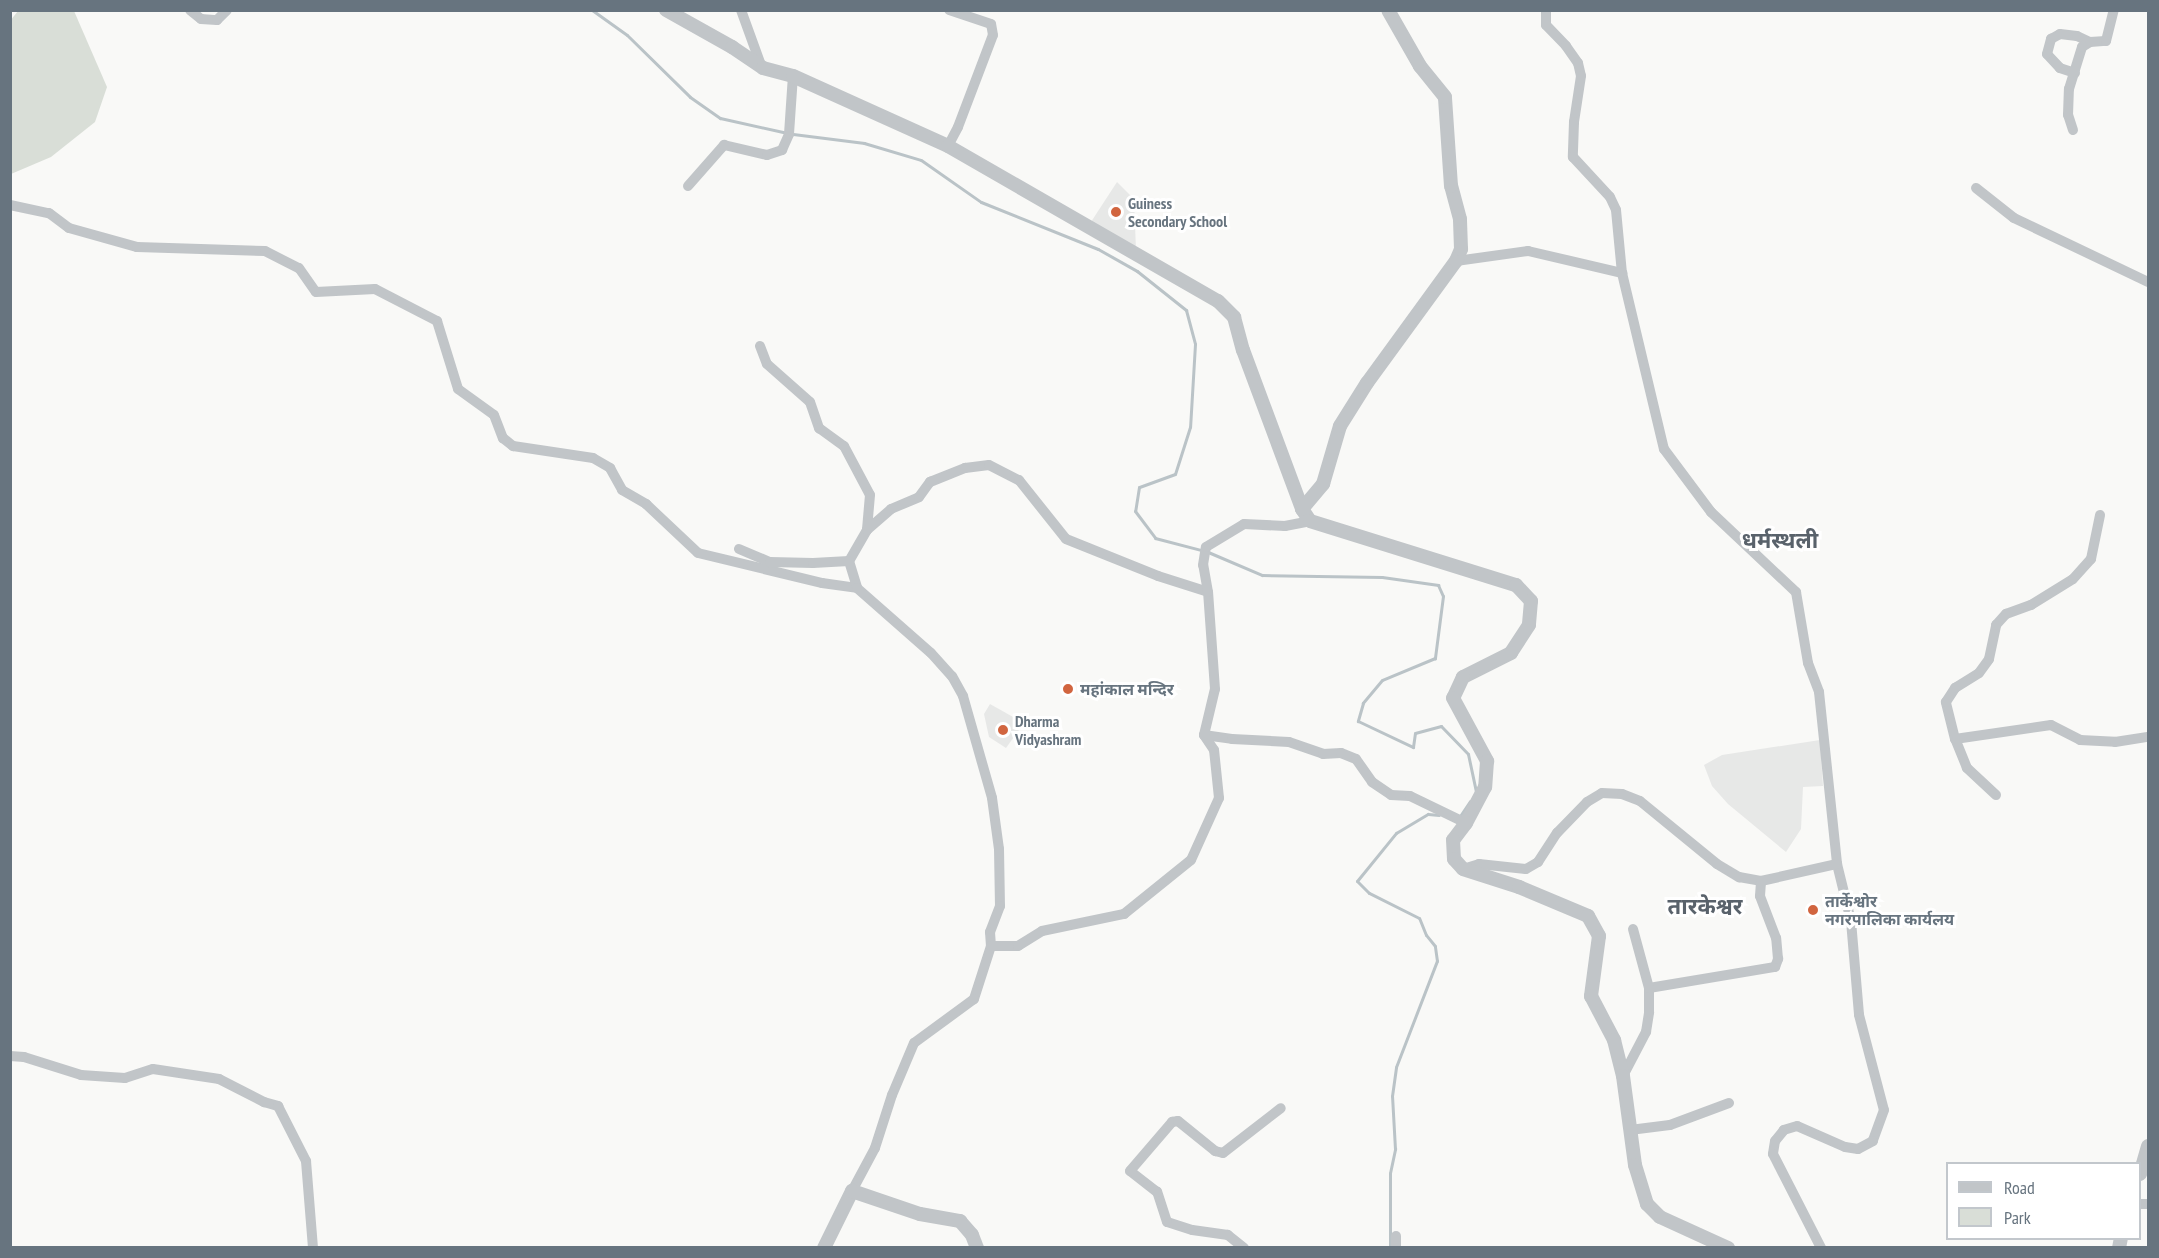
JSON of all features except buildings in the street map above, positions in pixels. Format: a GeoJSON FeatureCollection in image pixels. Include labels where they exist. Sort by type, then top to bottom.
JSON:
{"type":"FeatureCollection","features":[{"type":"Feature","properties":{"kind":"street"},"geometry":{"type":"LineString","coordinates":[[190,10],[201,19],[217,20],[227,10]]}},
{"type":"Feature","properties":{"kind":"street"},"geometry":{"type":"LineString","coordinates":[[666,10],[732,47],[763,68],[793,76],[948,146],[1218,301],[1234,317],[1243,350],[1302,509],[1310,521]]}},
{"type":"Feature","properties":{"kind":"street"},"geometry":{"type":"LineString","coordinates":[[741,10],[763,68]]}},
{"type":"Feature","properties":{"kind":"street"},"geometry":{"type":"LineString","coordinates":[[948,146],[958,127],[993,35],[991,24],[949,10]]}},
{"type":"Feature","properties":{"kind":"street"},"geometry":{"type":"LineString","coordinates":[[1302,509],[1323,484],[1340,426],[1367,382],[1456,261],[1461,249],[1460,219],[1450,186],[1445,97],[1420,66],[1388,10]]}},
{"type":"Feature","properties":{"kind":"street"},"geometry":{"type":"LineString","coordinates":[[1546,10],[1546,25],[1578,63],[1581,76],[1574,122],[1573,158],[1610,197],[1616,210],[1622,273],[1664,449],[1711,512],[1755,556],[1796,592],[1808,663],[1819,692],[1837,864],[1851,921],[1859,1016],[1884,1110],[1873,1141],[1858,1149],[1845,1147],[1797,1126],[1784,1130],[1775,1141],[1773,1154],[1821,1248]]}},
{"type":"Feature","properties":{"kind":"street"},"geometry":{"type":"LineString","coordinates":[[2075,73],[2060,68],[2047,54],[2051,39],[2060,34],[2077,36],[2090,42],[2106,41],[2114,10]]}},
{"type":"Feature","properties":{"kind":"street"},"geometry":{"type":"LineString","coordinates":[[2073,130],[2068,115],[2069,89],[2082,47],[2090,42]]}},
{"type":"Feature","properties":{"kind":"street"},"geometry":{"type":"LineString","coordinates":[[688,186],[724,145],[767,155],[782,150],[789,134],[793,76]]}},
{"type":"Feature","properties":{"kind":"street"},"geometry":{"type":"LineString","coordinates":[[1976,188],[2014,218],[2148,282]]}},
{"type":"Feature","properties":{"kind":"street"},"geometry":{"type":"LineString","coordinates":[[10,205],[50,213],[69,228],[137,248],[265,250],[299,268],[316,292],[375,289],[437,321],[458,389],[494,415],[503,438],[513,446],[593,458],[610,468],[622,490],[646,504],[698,553],[822,583],[857,588]]}},
{"type":"Feature","properties":{"kind":"street"},"geometry":{"type":"LineString","coordinates":[[1456,261],[1528,251],[1622,273]]}},
{"type":"Feature","properties":{"kind":"street"},"geometry":{"type":"LineString","coordinates":[[760,346],[767,364],[810,402],[819,428],[844,446],[870,495],[867,530]]}},
{"type":"Feature","properties":{"kind":"street"},"geometry":{"type":"LineString","coordinates":[[824,1248],[875,1148],[892,1095],[914,1043],[974,999],[991,946],[990,932],[1000,906],[999,849],[992,798],[963,696],[952,676],[931,653],[857,588],[849,561],[867,530],[891,509],[918,497],[930,482],[966,468],[988,465],[1019,480],[1066,538],[1158,576],[1208,592]]}},
{"type":"Feature","properties":{"kind":"street"},"geometry":{"type":"LineString","coordinates":[[1996,795],[1967,768],[1955,740],[1946,702],[1955,688],[1979,673],[1989,659],[1996,625],[2006,614],[2031,605],[2073,579],[2091,559],[2100,515]]}},
{"type":"Feature","properties":{"kind":"street"},"geometry":{"type":"LineString","coordinates":[[991,946],[1018,946],[1042,931],[1124,914],[1191,860],[1219,798],[1214,750],[1204,735],[1215,689],[1208,592],[1203,565],[1206,547],[1244,524],[1285,526],[1310,521],[1516,585],[1531,601],[1529,625],[1511,653],[1462,677],[1453,698],[1487,761],[1485,787],[1453,840],[1454,859],[1463,869],[1519,887],[1588,916],[1599,936],[1591,996],[1614,1040],[1623,1076],[1635,1166],[1647,1204],[1660,1217],[1721,1246]]}},
{"type":"Feature","properties":{"kind":"street"},"geometry":{"type":"LineString","coordinates":[[739,549],[770,562],[849,561]]}},
{"type":"Feature","properties":{"kind":"street"},"geometry":{"type":"LineString","coordinates":[[1955,740],[2051,725],[2080,740],[2115,742],[2148,737]]}},
{"type":"Feature","properties":{"kind":"street"},"geometry":{"type":"LineString","coordinates":[[1204,735],[1289,742],[1323,754],[1341,753],[1356,759],[1372,782],[1391,795],[1410,796],[1462,822]]}},
{"type":"Feature","properties":{"kind":"street"},"geometry":{"type":"LineString","coordinates":[[1463,869],[1479,864],[1526,869],[1538,862],[1557,832],[1587,802],[1602,793],[1622,794],[1640,801],[1731,873],[1753,882],[1837,864]]}},
{"type":"Feature","properties":{"kind":"street"},"geometry":{"type":"LineString","coordinates":[[1649,988],[1775,967],[1778,959],[1776,938],[1760,896],[1761,881]]}},
{"type":"Feature","properties":{"kind":"street"},"geometry":{"type":"LineString","coordinates":[[1623,1076],[1646,1032],[1650,1012],[1649,988],[1633,929]]}},
{"type":"Feature","properties":{"kind":"street"},"geometry":{"type":"LineString","coordinates":[[10,1056],[24,1057],[81,1075],[125,1078],[153,1069],[219,1079],[264,1102],[278,1106],[306,1161],[313,1248]]}},
{"type":"Feature","properties":{"kind":"street"},"geometry":{"type":"LineString","coordinates":[[1630,1130],[1670,1125],[1729,1103]]}},
{"type":"Feature","properties":{"kind":"street"},"geometry":{"type":"LineString","coordinates":[[1244,1248],[1228,1235],[1192,1230],[1167,1222],[1158,1192],[1130,1171],[1172,1122],[1178,1121],[1215,1151],[1223,1153],[1281,1108]]}},
{"type":"Feature","properties":{"kind":"street"},"geometry":{"type":"LineString","coordinates":[[2141,1168],[2148,1146]]}},
{"type":"Feature","properties":{"kind":"street"},"geometry":{"type":"LineString","coordinates":[[852,1191],[920,1214],[960,1221],[972,1235],[977,1248]]}},
{"type":"Feature","properties":{"kind":"street"},"geometry":{"type":"LineString","coordinates":[[1396,1236],[1396,1248]]}},
{"type":"Feature","properties":{"kind":"shaded area","name":"Guiness Secondary School"},"geometry":{"type":"Polygon","coordinates":[[[1117,182],[1134,199],[1136,250],[1089,225],[1117,182]]]}},
{"type":"Feature","properties":{"kind":"shaded area","name":"Dharma Vidyashram"},"geometry":{"type":"Polygon","coordinates":[[[990,704],[1024,723],[1006,748],[989,737],[984,714],[990,704]]]}},
{"type":"Feature","properties":{"kind":"shaded area"},"geometry":{"type":"Polygon","coordinates":[[[1820,740],[1823,786],[1803,787],[1801,829],[1786,852],[1728,804],[1712,786],[1704,765],[1722,755],[1820,740]]]}},
{"type":"Feature","properties":{"kind":"green space"},"geometry":{"type":"Polygon","coordinates":[[[18,11],[74,11],[107,87],[95,122],[51,157],[11,174],[10,21],[18,11]]]}},
{"type":"Feature","properties":{"kind":"waterway"},"geometry":{"type":"LineString","coordinates":[[592,10],[627,35],[690,97],[720,118],[787,133]]}},
{"type":"Feature","properties":{"kind":"waterway"},"geometry":{"type":"LineString","coordinates":[[793,134],[864,143],[921,160],[981,202],[1098,249],[1137,271],[1186,310],[1195,344],[1190,427],[1175,474],[1139,487],[1135,511],[1155,538],[1201,550]]}},
{"type":"Feature","properties":{"kind":"waterway"},"geometry":{"type":"LineString","coordinates":[[1208,552],[1262,575],[1382,577],[1438,585],[1443,596],[1435,658],[1382,680],[1363,703],[1358,721],[1413,747],[1415,733],[1441,726],[1468,754],[1476,793]]}},
{"type":"Feature","properties":{"kind":"waterway"},"geometry":{"type":"LineString","coordinates":[[1460,816],[1470,801]]}},
{"type":"Feature","properties":{"kind":"waterway"},"geometry":{"type":"LineString","coordinates":[[1390,1248],[1390,1173],[1395,1149],[1392,1096],[1396,1067],[1437,961],[1435,946],[1426,935],[1419,918],[1369,893],[1357,881],[1396,833],[1428,814],[1439,815]]}},
{"type":"Feature","properties":{"kind":"place","name":"Guiness Secondary School"},"geometry":{"type":"Point","coordinates":[1116,212]}},
{"type":"Feature","properties":{"kind":"place","name":"महांकाल मन्दिर"},"geometry":{"type":"Point","coordinates":[1068,689]}},
{"type":"Feature","properties":{"kind":"place","name":"Dharma Vidyashram"},"geometry":{"type":"Point","coordinates":[1003,730]}},
{"type":"Feature","properties":{"kind":"place","name":"तार्केश्वोर नगरपालिका कार्यलय"},"geometry":{"type":"Point","coordinates":[1813,910]}},
{"type":"Feature","properties":{"kind":"district","name":"धर्मस्थली"},"geometry":{"type":"Point","coordinates":[1780,541]}},
{"type":"Feature","properties":{"kind":"district","name":"तारकेश्वर"},"geometry":{"type":"Point","coordinates":[1705,907]}}]}
